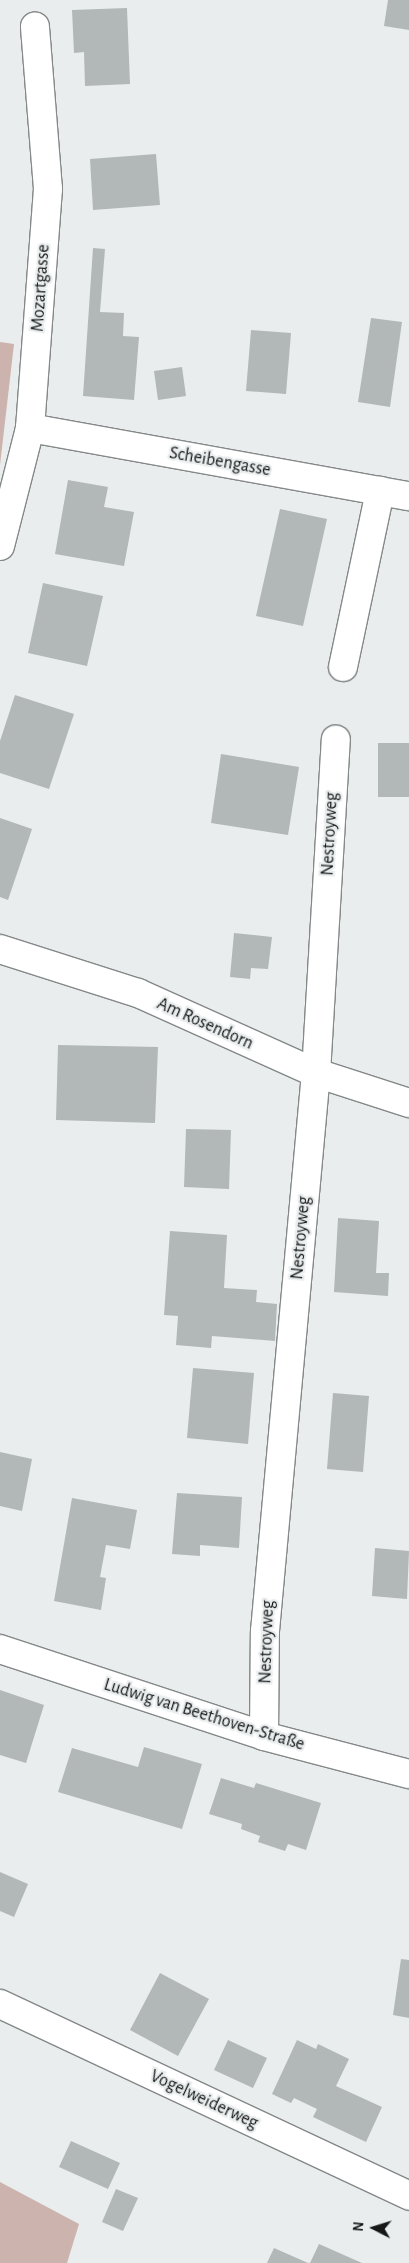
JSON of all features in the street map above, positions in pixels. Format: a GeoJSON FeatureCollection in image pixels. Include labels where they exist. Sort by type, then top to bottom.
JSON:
{"type":"FeatureCollection","features":[{"type":"Feature","properties":{"kind":"street","name":"Mozartgasse"},"geometry":{"type":"LineString","coordinates":[[0,546],[30,428],[48,189],[35,27]]}},
{"type":"Feature","properties":{"kind":"street","name":"Scheibengasse"},"geometry":{"type":"LineString","coordinates":[[30,428],[409,496]]}},
{"type":"Feature","properties":{"kind":"street"},"geometry":{"type":"LineString","coordinates":[[343,667],[380,491]]}},
{"type":"Feature","properties":{"kind":"street","name":"Nestroyweg"},"geometry":{"type":"LineString","coordinates":[[264,1736],[265,1631],[316,1073],[336,740]]}},
{"type":"Feature","properties":{"kind":"street","name":"Am Rosendorn"},"geometry":{"type":"LineString","coordinates":[[0,949],[138,993],[316,1073],[409,1103]]}},
{"type":"Feature","properties":{"kind":"street","name":"Ludwig van Beethoven-Straße"},"geometry":{"type":"LineString","coordinates":[[0,1649],[264,1736],[409,1774]]}},
{"type":"Feature","properties":{"kind":"street","name":"Vogelweiderweg"},"geometry":{"type":"LineString","coordinates":[[0,2004],[409,2196]]}},
{"type":"Feature","properties":{"kind":"shaded area"},"geometry":{"type":"Polygon","coordinates":[[[0,342],[14,344],[0,465],[0,342]]]}},
{"type":"Feature","properties":{"kind":"shaded area"},"geometry":{"type":"Polygon","coordinates":[[[0,2182],[79,2224],[67,2263],[0,2263],[0,2182]]]}},
{"type":"Feature","properties":{"kind":"building"},"geometry":{"type":"Polygon","coordinates":[[[388,0],[409,0],[409,30],[384,26],[388,0]]]}},
{"type":"Feature","properties":{"kind":"building"},"geometry":{"type":"Polygon","coordinates":[[[127,8],[130,84],[85,86],[84,52],[74,53],[72,10],[127,8]]]}},
{"type":"Feature","properties":{"kind":"building"},"geometry":{"type":"Polygon","coordinates":[[[156,154],[160,205],[93,210],[90,159],[156,154]]]}},
{"type":"Feature","properties":{"kind":"building"},"geometry":{"type":"Polygon","coordinates":[[[93,248],[105,249],[100,312],[124,313],[123,336],[139,337],[134,400],[83,396],[93,248]]]}},
{"type":"Feature","properties":{"kind":"building"},"geometry":{"type":"Polygon","coordinates":[[[371,318],[402,322],[390,407],[358,402],[371,318]]]}},
{"type":"Feature","properties":{"kind":"building"},"geometry":{"type":"Polygon","coordinates":[[[251,330],[291,333],[286,394],[246,391],[251,330]]]}},
{"type":"Feature","properties":{"kind":"building"},"geometry":{"type":"Polygon","coordinates":[[[182,367],[186,396],[158,400],[154,371],[182,367]]]}},
{"type":"Feature","properties":{"kind":"building"},"geometry":{"type":"Polygon","coordinates":[[[68,480],[108,487],[104,507],[134,512],[124,566],[55,554],[68,480]]]}},
{"type":"Feature","properties":{"kind":"building"},"geometry":{"type":"Polygon","coordinates":[[[280,509],[327,519],[303,626],[256,616],[280,509]]]}},
{"type":"Feature","properties":{"kind":"building"},"geometry":{"type":"Polygon","coordinates":[[[43,583],[103,596],[87,666],[28,653],[43,583]]]}},
{"type":"Feature","properties":{"kind":"building"},"geometry":{"type":"Polygon","coordinates":[[[15,695],[74,714],[49,789],[0,773],[0,741],[15,695]]]}},
{"type":"Feature","properties":{"kind":"building"},"geometry":{"type":"Polygon","coordinates":[[[378,743],[409,743],[409,797],[378,797],[378,743]]]}},
{"type":"Feature","properties":{"kind":"building"},"geometry":{"type":"Polygon","coordinates":[[[221,754],[299,767],[288,835],[211,823],[221,754]]]}},
{"type":"Feature","properties":{"kind":"building"},"geometry":{"type":"Polygon","coordinates":[[[0,818],[32,829],[8,900],[0,897],[0,818]]]}},
{"type":"Feature","properties":{"kind":"building"},"geometry":{"type":"Polygon","coordinates":[[[234,933],[272,937],[268,969],[251,968],[250,979],[230,977],[234,933]]]}},
{"type":"Feature","properties":{"kind":"building"},"geometry":{"type":"Polygon","coordinates":[[[58,1045],[158,1047],[155,1123],[56,1120],[58,1045]]]}},
{"type":"Feature","properties":{"kind":"building"},"geometry":{"type":"Polygon","coordinates":[[[186,1129],[231,1130],[229,1189],[184,1187],[186,1129]]]}},
{"type":"Feature","properties":{"kind":"building"},"geometry":{"type":"Polygon","coordinates":[[[338,1218],[379,1221],[376,1273],[389,1273],[388,1296],[334,1292],[338,1218]]]}},
{"type":"Feature","properties":{"kind":"building"},"geometry":{"type":"Polygon","coordinates":[[[170,1231],[227,1235],[224,1288],[257,1290],[256,1302],[277,1304],[275,1341],[212,1336],[211,1348],[176,1345],[178,1316],[164,1315],[170,1231]]]}},
{"type":"Feature","properties":{"kind":"building"},"geometry":{"type":"Polygon","coordinates":[[[193,1368],[254,1373],[248,1444],[187,1438],[193,1368]]]}},
{"type":"Feature","properties":{"kind":"building"},"geometry":{"type":"Polygon","coordinates":[[[333,1393],[369,1396],[363,1472],[327,1469],[333,1393]]]}},
{"type":"Feature","properties":{"kind":"building"},"geometry":{"type":"Polygon","coordinates":[[[0,1452],[32,1459],[22,1511],[0,1506],[0,1452]]]}},
{"type":"Feature","properties":{"kind":"building"},"geometry":{"type":"Polygon","coordinates":[[[177,1493],[242,1497],[239,1548],[200,1545],[200,1556],[172,1554],[177,1493]]]}},
{"type":"Feature","properties":{"kind":"building"},"geometry":{"type":"Polygon","coordinates":[[[72,1498],[137,1510],[130,1549],[106,1545],[100,1577],[106,1578],[101,1610],[54,1601],[72,1498]]]}},
{"type":"Feature","properties":{"kind":"building"},"geometry":{"type":"Polygon","coordinates":[[[375,1548],[409,1551],[407,1599],[372,1596],[375,1548]]]}},
{"type":"Feature","properties":{"kind":"building"},"geometry":{"type":"Polygon","coordinates":[[[0,1690],[44,1705],[26,1763],[0,1755],[0,1690]]]}},
{"type":"Feature","properties":{"kind":"building"},"geometry":{"type":"Polygon","coordinates":[[[144,1747],[202,1764],[182,1829],[58,1792],[72,1748],[138,1767],[144,1747]]]}},
{"type":"Feature","properties":{"kind":"building"},"geometry":{"type":"Polygon","coordinates":[[[221,1778],[254,1788],[256,1783],[321,1803],[306,1850],[288,1844],[285,1851],[258,1842],[260,1836],[241,1829],[242,1824],[209,1814],[221,1778]]]}},
{"type":"Feature","properties":{"kind":"building"},"geometry":{"type":"Polygon","coordinates":[[[0,1872],[28,1884],[14,1917],[0,1911],[0,1872]]]}},
{"type":"Feature","properties":{"kind":"building"},"geometry":{"type":"Polygon","coordinates":[[[401,1959],[409,1960],[409,2018],[393,2015],[401,1959]]]}},
{"type":"Feature","properties":{"kind":"building"},"geometry":{"type":"Polygon","coordinates":[[[160,1973],[209,1999],[178,2056],[130,2030],[160,1973]]]}},
{"type":"Feature","properties":{"kind":"building"},"geometry":{"type":"Polygon","coordinates":[[[228,2040],[267,2058],[253,2088],[214,2070],[228,2040]]]}},
{"type":"Feature","properties":{"kind":"building"},"geometry":{"type":"Polygon","coordinates":[[[297,2040],[316,2049],[318,2044],[349,2059],[336,2086],[382,2107],[366,2142],[313,2117],[317,2109],[294,2098],[291,2103],[272,2094],[297,2040]]]}},
{"type":"Feature","properties":{"kind":"building"},"geometry":{"type":"Polygon","coordinates":[[[71,2141],[120,2163],[108,2189],[59,2167],[71,2141]]]}},
{"type":"Feature","properties":{"kind":"building"},"geometry":{"type":"Polygon","coordinates":[[[116,2189],[138,2198],[123,2231],[102,2222],[116,2189]]]}},
{"type":"Feature","properties":{"kind":"building"},"geometry":{"type":"Polygon","coordinates":[[[319,2244],[362,2263],[310,2263],[319,2244]]]}},
{"type":"Feature","properties":{"kind":"building"},"geometry":{"type":"Polygon","coordinates":[[[274,2248],[308,2263],[267,2263],[274,2248]]]}}]}
